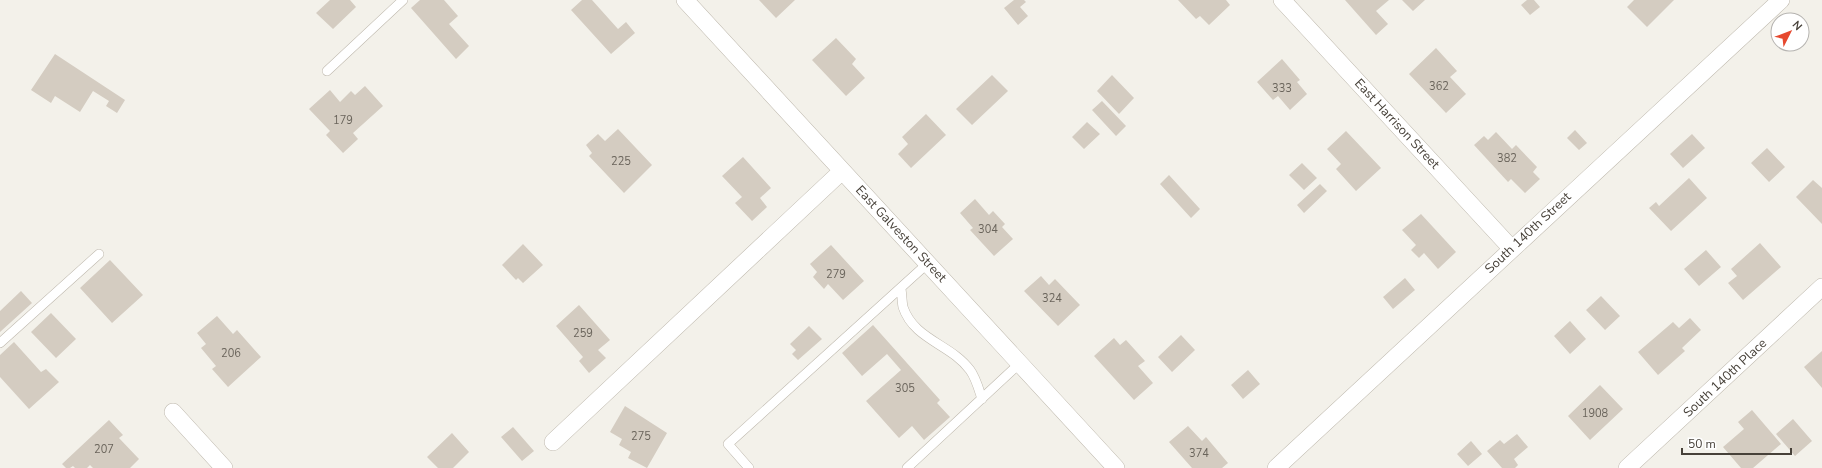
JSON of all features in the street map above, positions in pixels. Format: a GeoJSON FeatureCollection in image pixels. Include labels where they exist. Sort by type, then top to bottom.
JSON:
{"type":"FeatureCollection","features":[{"type":"Feature","properties":{"kind":"street","name":"East Galveston Street"},"geometry":{"type":"LineString","coordinates":[[685,0],[1116,468]]}},
{"type":"Feature","properties":{"kind":"street","name":"East Harrison Street"},"geometry":{"type":"LineString","coordinates":[[1282,0],[1512,248]]}},
{"type":"Feature","properties":{"kind":"street","name":"South 140th Street"},"geometry":{"type":"LineString","coordinates":[[1276,468],[1781,0]]}},
{"type":"Feature","properties":{"kind":"street"},"geometry":{"type":"LineString","coordinates":[[553,442],[842,171]]}},
{"type":"Feature","properties":{"kind":"street","name":"South 140th Place"},"geometry":{"type":"LineString","coordinates":[[1627,468],[1822,287]]}},
{"type":"Feature","properties":{"kind":"street"},"geometry":{"type":"LineString","coordinates":[[173,412],[224,468]]}},
{"type":"Feature","properties":{"kind":"lane"},"geometry":{"type":"LineString","coordinates":[[327,71],[403,0]]}},
{"type":"Feature","properties":{"kind":"lane"},"geometry":{"type":"LineString","coordinates":[[0,343],[99,254]]}},
{"type":"Feature","properties":{"kind":"lane"},"geometry":{"type":"LineString","coordinates":[[749,468],[728,444],[928,263]]}},
{"type":"Feature","properties":{"kind":"lane"},"geometry":{"type":"LineString","coordinates":[[901,289],[903,307],[914,327],[930,341],[955,355],[970,371],[982,398]]}},
{"type":"Feature","properties":{"kind":"lane"},"geometry":{"type":"LineString","coordinates":[[907,468],[1019,364]]}},
{"type":"Feature","properties":{"kind":"building"},"geometry":{"type":"Polygon","coordinates":[[[330,0],[350,0],[356,7],[333,29],[316,13],[330,0]]]}},
{"type":"Feature","properties":{"kind":"building"},"geometry":{"type":"Polygon","coordinates":[[[420,0],[444,0],[458,16],[449,24],[469,46],[456,59],[411,8],[420,0]]]}},
{"type":"Feature","properties":{"kind":"building"},"geometry":{"type":"Polygon","coordinates":[[[582,0],[592,0],[618,29],[626,22],[635,33],[611,54],[571,10],[582,0]]]}},
{"type":"Feature","properties":{"kind":"building"},"geometry":{"type":"Polygon","coordinates":[[[759,0],[795,0],[776,18],[759,0]]]}},
{"type":"Feature","properties":{"kind":"building"},"geometry":{"type":"Polygon","coordinates":[[[1014,0],[1024,0],[1026,2],[1020,7],[1028,16],[1018,25],[1004,8],[1014,0]]]}},
{"type":"Feature","properties":{"kind":"building"},"geometry":{"type":"Polygon","coordinates":[[[1178,0],[1226,0],[1230,5],[1209,25],[1200,16],[1196,19],[1178,0]]]}},
{"type":"Feature","properties":{"kind":"building"},"geometry":{"type":"Polygon","coordinates":[[[1345,0],[1389,0],[1376,11],[1388,24],[1376,35],[1345,0]]]}},
{"type":"Feature","properties":{"kind":"building"},"geometry":{"type":"Polygon","coordinates":[[[1402,0],[1425,0],[1413,11],[1402,0]]]}},
{"type":"Feature","properties":{"kind":"building"},"geometry":{"type":"Polygon","coordinates":[[[1527,0],[1534,0],[1540,7],[1530,15],[1521,5],[1527,0]]]}},
{"type":"Feature","properties":{"kind":"building"},"geometry":{"type":"Polygon","coordinates":[[[1634,0],[1674,0],[1647,27],[1627,7],[1634,0]]]}},
{"type":"Feature","properties":{"kind":"building"},"geometry":{"type":"Polygon","coordinates":[[[836,38],[856,59],[852,64],[865,78],[846,96],[812,60],[836,38]]]}},
{"type":"Feature","properties":{"kind":"building"},"geometry":{"type":"Polygon","coordinates":[[[1436,48],[1457,71],[1450,77],[1466,94],[1446,113],[1409,74],[1436,48]]]}},
{"type":"Feature","properties":{"kind":"building"},"geometry":{"type":"Polygon","coordinates":[[[55,54],[125,100],[117,113],[106,106],[109,101],[93,91],[80,112],[55,96],[51,103],[31,90],[55,54]]]}},
{"type":"Feature","properties":{"kind":"building"},"geometry":{"type":"Polygon","coordinates":[[[1282,59],[1300,80],[1297,82],[1307,94],[1290,110],[1278,96],[1273,100],[1257,82],[1282,59]]]}},
{"type":"Feature","properties":{"kind":"building"},"geometry":{"type":"Polygon","coordinates":[[[992,75],[1008,91],[972,125],[956,109],[992,75]]]}},
{"type":"Feature","properties":{"kind":"building"},"geometry":{"type":"Polygon","coordinates":[[[1112,75],[1134,98],[1119,114],[1097,91],[1112,75]]]}},
{"type":"Feature","properties":{"kind":"building"},"geometry":{"type":"Polygon","coordinates":[[[365,86],[383,106],[353,133],[358,139],[343,153],[326,135],[330,131],[309,109],[330,90],[340,102],[351,91],[355,95],[365,86]]]}},
{"type":"Feature","properties":{"kind":"building"},"geometry":{"type":"Polygon","coordinates":[[[1102,101],[1126,126],[1116,136],[1092,110],[1102,101]]]}},
{"type":"Feature","properties":{"kind":"building"},"geometry":{"type":"Polygon","coordinates":[[[926,114],[946,135],[911,168],[898,154],[908,144],[902,137],[926,114]]]}},
{"type":"Feature","properties":{"kind":"building"},"geometry":{"type":"Polygon","coordinates":[[[1087,122],[1100,134],[1084,149],[1072,137],[1087,122]]]}},
{"type":"Feature","properties":{"kind":"building"},"geometry":{"type":"Polygon","coordinates":[[[618,129],[652,165],[624,193],[589,156],[592,153],[586,145],[598,134],[605,141],[618,129]]]}},
{"type":"Feature","properties":{"kind":"building"},"geometry":{"type":"Polygon","coordinates":[[[1575,130],[1587,143],[1579,150],[1567,138],[1575,130]]]}},
{"type":"Feature","properties":{"kind":"building"},"geometry":{"type":"Polygon","coordinates":[[[1346,131],[1381,168],[1356,191],[1336,169],[1341,164],[1327,149],[1346,131]]]}},
{"type":"Feature","properties":{"kind":"building"},"geometry":{"type":"Polygon","coordinates":[[[1496,132],[1512,149],[1516,145],[1537,167],[1533,172],[1540,179],[1525,193],[1511,179],[1508,182],[1474,145],[1484,136],[1488,140],[1496,132]]]}},
{"type":"Feature","properties":{"kind":"building"},"geometry":{"type":"Polygon","coordinates":[[[1692,134],[1705,148],[1683,168],[1670,154],[1692,134]]]}},
{"type":"Feature","properties":{"kind":"building"},"geometry":{"type":"Polygon","coordinates":[[[1767,148],[1785,167],[1769,182],[1751,163],[1767,148]]]}},
{"type":"Feature","properties":{"kind":"building"},"geometry":{"type":"Polygon","coordinates":[[[743,157],[771,188],[760,198],[767,207],[752,221],[735,203],[742,197],[722,176],[743,157]]]}},
{"type":"Feature","properties":{"kind":"building"},"geometry":{"type":"Polygon","coordinates":[[[1302,163],[1317,178],[1304,190],[1289,175],[1302,163]]]}},
{"type":"Feature","properties":{"kind":"building"},"geometry":{"type":"Polygon","coordinates":[[[1169,175],[1200,209],[1191,218],[1160,184],[1169,175]]]}},
{"type":"Feature","properties":{"kind":"building"},"geometry":{"type":"Polygon","coordinates":[[[1689,178],[1707,198],[1671,231],[1649,208],[1656,202],[1659,206],[1689,178]]]}},
{"type":"Feature","properties":{"kind":"building"},"geometry":{"type":"Polygon","coordinates":[[[1813,180],[1822,188],[1822,224],[1796,197],[1813,180]]]}},
{"type":"Feature","properties":{"kind":"building"},"geometry":{"type":"Polygon","coordinates":[[[1320,184],[1327,191],[1304,213],[1297,205],[1320,184]]]}},
{"type":"Feature","properties":{"kind":"building"},"geometry":{"type":"Polygon","coordinates":[[[975,199],[989,215],[993,211],[1005,224],[1002,227],[1013,239],[994,256],[970,230],[973,228],[960,213],[975,199]]]}},
{"type":"Feature","properties":{"kind":"building"},"geometry":{"type":"Polygon","coordinates":[[[1421,214],[1456,252],[1438,269],[1424,253],[1419,258],[1411,250],[1416,245],[1402,230],[1421,214]]]}},
{"type":"Feature","properties":{"kind":"building"},"geometry":{"type":"Polygon","coordinates":[[[1760,243],[1781,267],[1743,300],[1728,283],[1737,276],[1731,269],[1760,243]]]}},
{"type":"Feature","properties":{"kind":"building"},"geometry":{"type":"Polygon","coordinates":[[[523,244],[543,265],[523,283],[518,278],[516,280],[502,265],[523,244]]]}},
{"type":"Feature","properties":{"kind":"building"},"geometry":{"type":"Polygon","coordinates":[[[831,245],[864,281],[843,300],[828,284],[824,289],[813,277],[817,272],[810,264],[831,245]]]}},
{"type":"Feature","properties":{"kind":"building"},"geometry":{"type":"Polygon","coordinates":[[[1706,250],[1721,267],[1699,286],[1684,269],[1706,250]]]}},
{"type":"Feature","properties":{"kind":"building"},"geometry":{"type":"Polygon","coordinates":[[[110,260],[143,295],[112,323],[80,288],[110,260]]]}},
{"type":"Feature","properties":{"kind":"building"},"geometry":{"type":"Polygon","coordinates":[[[1041,276],[1049,285],[1055,279],[1080,305],[1058,326],[1024,291],[1041,276]]]}},
{"type":"Feature","properties":{"kind":"building"},"geometry":{"type":"Polygon","coordinates":[[[1405,278],[1415,290],[1393,309],[1383,297],[1405,278]]]}},
{"type":"Feature","properties":{"kind":"building"},"geometry":{"type":"Polygon","coordinates":[[[21,291],[32,303],[0,332],[0,311],[21,291]]]}},
{"type":"Feature","properties":{"kind":"building"},"geometry":{"type":"Polygon","coordinates":[[[1601,296],[1620,316],[1605,330],[1586,310],[1601,296]]]}},
{"type":"Feature","properties":{"kind":"building"},"geometry":{"type":"Polygon","coordinates":[[[579,305],[610,340],[598,350],[606,358],[589,373],[579,361],[583,357],[556,326],[579,305]]]}},
{"type":"Feature","properties":{"kind":"building"},"geometry":{"type":"Polygon","coordinates":[[[51,313],[76,339],[56,358],[31,332],[51,313]]]}},
{"type":"Feature","properties":{"kind":"building"},"geometry":{"type":"Polygon","coordinates":[[[217,316],[233,334],[237,330],[261,357],[228,387],[212,369],[216,366],[201,348],[206,344],[197,333],[217,316]]]}},
{"type":"Feature","properties":{"kind":"building"},"geometry":{"type":"Polygon","coordinates":[[[1690,318],[1701,330],[1682,348],[1685,351],[1658,375],[1638,352],[1673,322],[1679,328],[1690,318]]]}},
{"type":"Feature","properties":{"kind":"building"},"geometry":{"type":"Polygon","coordinates":[[[1570,321],[1586,339],[1570,354],[1554,336],[1570,321]]]}},
{"type":"Feature","properties":{"kind":"building"},"geometry":{"type":"Polygon","coordinates":[[[873,325],[940,400],[937,403],[950,417],[924,440],[912,426],[899,438],[866,401],[901,370],[887,354],[862,376],[842,353],[873,325]]]}},
{"type":"Feature","properties":{"kind":"building"},"geometry":{"type":"Polygon","coordinates":[[[809,326],[822,339],[798,360],[792,354],[796,350],[790,344],[809,326]]]}},
{"type":"Feature","properties":{"kind":"building"},"geometry":{"type":"Polygon","coordinates":[[[1181,335],[1195,350],[1172,372],[1158,357],[1181,335]]]}},
{"type":"Feature","properties":{"kind":"building"},"geometry":{"type":"Polygon","coordinates":[[[1114,338],[1120,345],[1126,340],[1145,361],[1138,366],[1153,383],[1134,400],[1094,356],[1114,338]]]}},
{"type":"Feature","properties":{"kind":"building"},"geometry":{"type":"Polygon","coordinates":[[[14,342],[41,372],[46,369],[59,382],[29,409],[0,377],[0,355],[14,342]]]}},
{"type":"Feature","properties":{"kind":"building"},"geometry":{"type":"Polygon","coordinates":[[[1822,351],[1822,388],[1804,367],[1822,351]]]}},
{"type":"Feature","properties":{"kind":"building"},"geometry":{"type":"Polygon","coordinates":[[[1248,370],[1260,384],[1243,399],[1231,385],[1248,370]]]}},
{"type":"Feature","properties":{"kind":"building"},"geometry":{"type":"Polygon","coordinates":[[[1600,385],[1623,409],[1590,440],[1568,416],[1600,385]]]}},
{"type":"Feature","properties":{"kind":"building"},"geometry":{"type":"Polygon","coordinates":[[[625,406],[667,433],[647,468],[628,458],[631,452],[619,445],[622,439],[610,432],[625,406]]]}},
{"type":"Feature","properties":{"kind":"building"},"geometry":{"type":"Polygon","coordinates":[[[1752,410],[1781,444],[1753,468],[1741,468],[1723,447],[1744,429],[1738,422],[1752,410]]]}},
{"type":"Feature","properties":{"kind":"building"},"geometry":{"type":"Polygon","coordinates":[[[1793,419],[1812,441],[1795,456],[1776,434],[1793,419]]]}},
{"type":"Feature","properties":{"kind":"building"},"geometry":{"type":"Polygon","coordinates":[[[109,420],[123,435],[119,438],[139,459],[130,468],[93,468],[90,465],[87,468],[75,468],[73,466],[66,468],[62,464],[109,420]]]}},
{"type":"Feature","properties":{"kind":"building"},"geometry":{"type":"Polygon","coordinates":[[[1188,426],[1202,441],[1206,437],[1228,463],[1222,468],[1192,468],[1169,442],[1188,426]]]}},
{"type":"Feature","properties":{"kind":"building"},"geometry":{"type":"Polygon","coordinates":[[[513,427],[534,451],[522,461],[501,437],[513,427]]]}},
{"type":"Feature","properties":{"kind":"building"},"geometry":{"type":"Polygon","coordinates":[[[452,433],[469,452],[453,468],[438,468],[427,457],[452,433]]]}},
{"type":"Feature","properties":{"kind":"building"},"geometry":{"type":"Polygon","coordinates":[[[1517,434],[1528,447],[1514,459],[1518,465],[1515,468],[1502,468],[1487,451],[1500,440],[1504,444],[1517,434]]]}},
{"type":"Feature","properties":{"kind":"building"},"geometry":{"type":"Polygon","coordinates":[[[1471,441],[1482,454],[1468,466],[1457,454],[1471,441]]]}}]}
